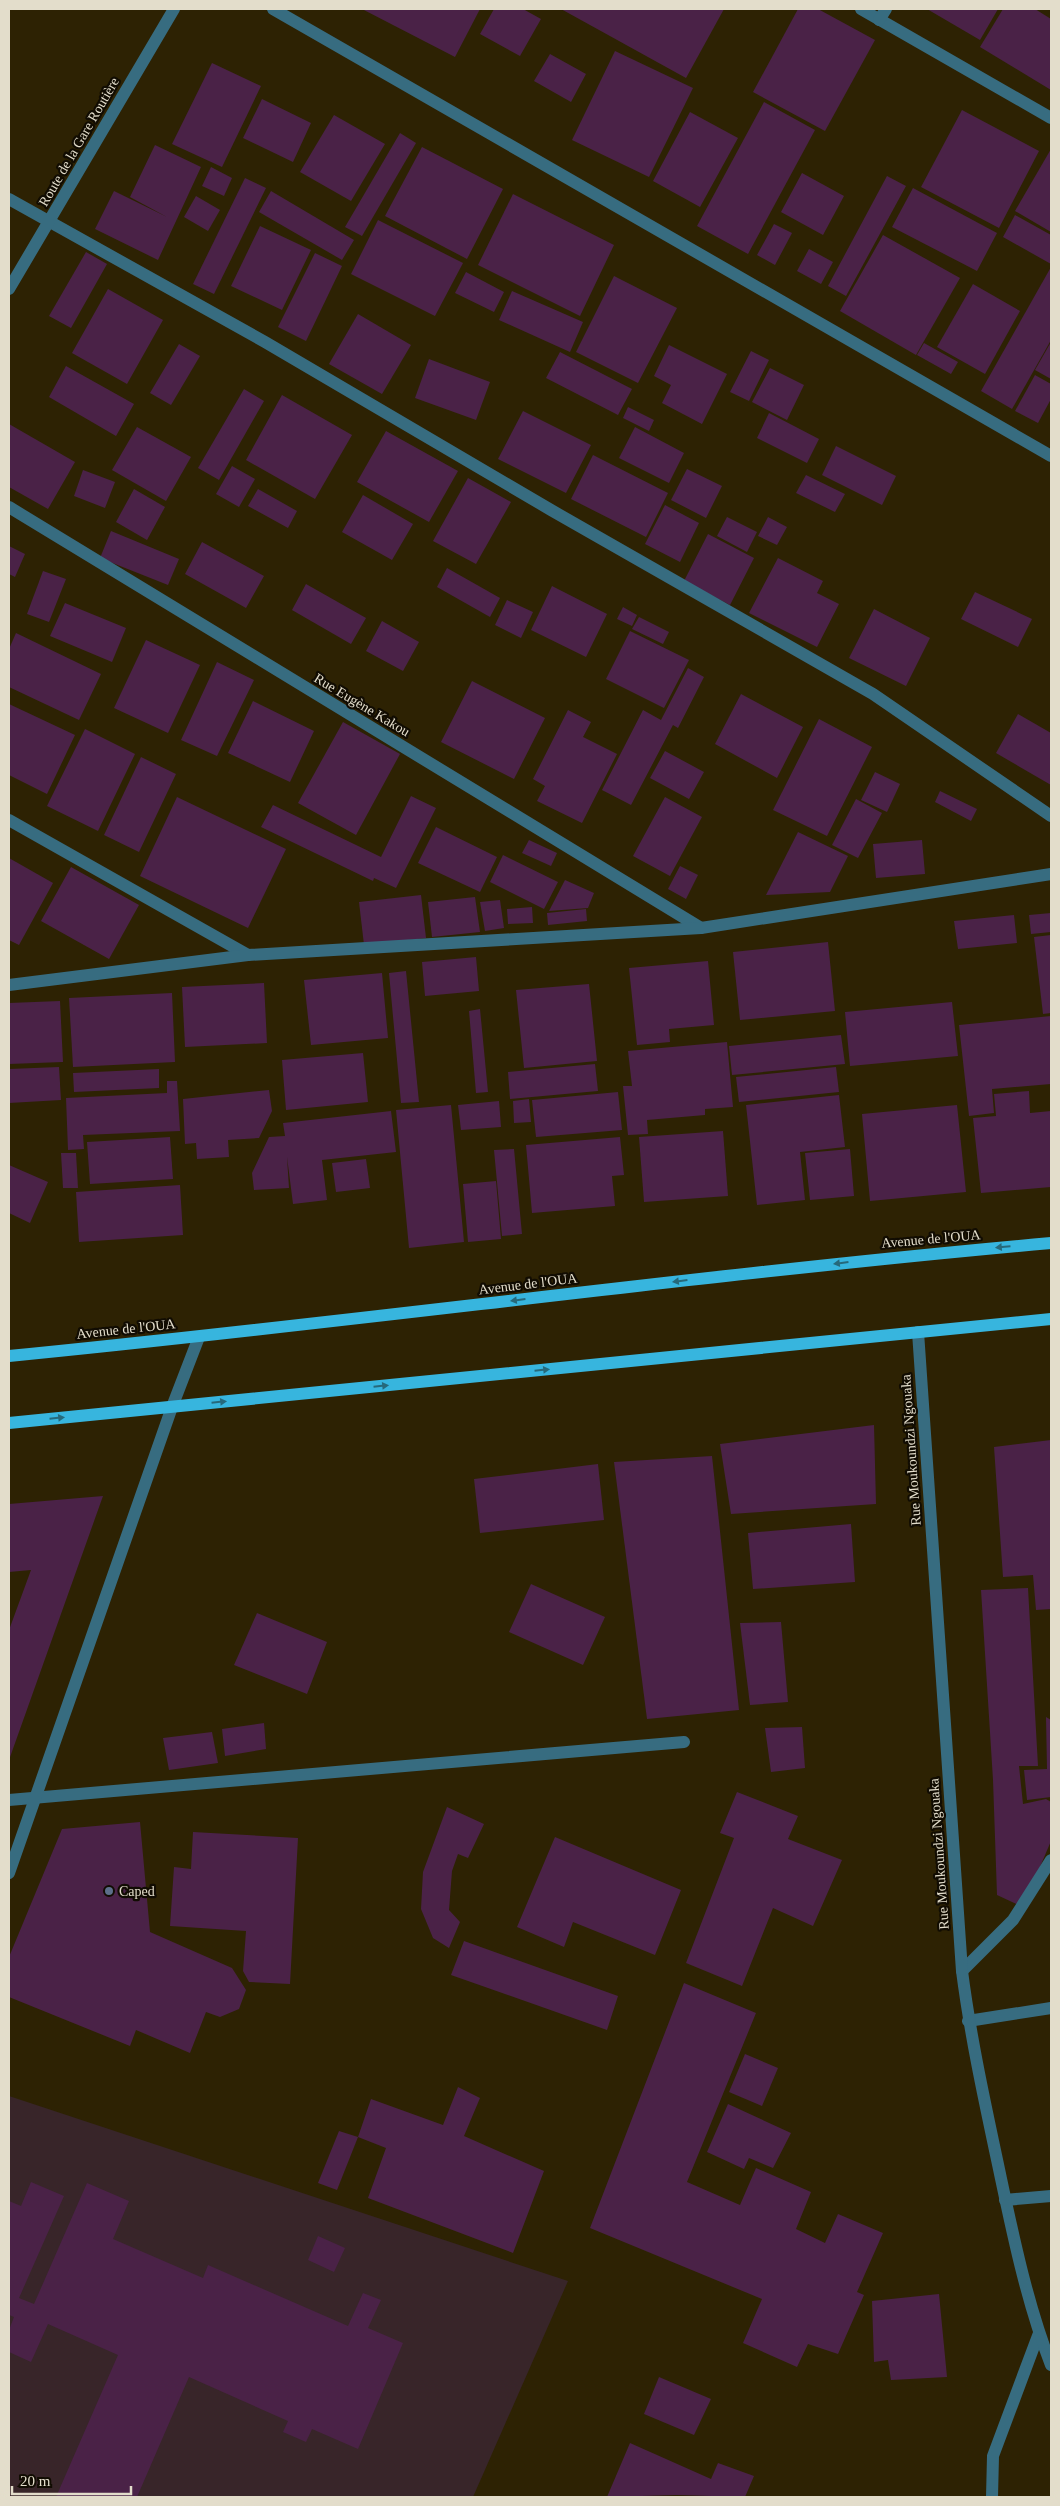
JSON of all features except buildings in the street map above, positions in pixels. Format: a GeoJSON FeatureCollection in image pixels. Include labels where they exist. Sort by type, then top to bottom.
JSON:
{"type":"FeatureCollection","features":[{"type":"Feature","properties":{"kind":"main road","name":"Avenue de l'OUA"},"geometry":{"type":"LineString","coordinates":[[9,1356],[199,1337],[882,1258],[1051,1243]]}},
{"type":"Feature","properties":{"kind":"main road"},"geometry":{"type":"LineString","coordinates":[[9,1423],[1051,1319]]}},
{"type":"Feature","properties":{"kind":"street","name":"Route de la Gare Routière"},"geometry":{"type":"LineString","coordinates":[[9,290],[174,9]]}},
{"type":"Feature","properties":{"kind":"street"},"geometry":{"type":"LineString","coordinates":[[273,9],[1051,456]]}},
{"type":"Feature","properties":{"kind":"street"},"geometry":{"type":"LineString","coordinates":[[861,9],[883,14],[1051,118]]}},
{"type":"Feature","properties":{"kind":"street"},"geometry":{"type":"LineString","coordinates":[[9,199],[265,342],[551,510],[873,694],[1051,816]]}},
{"type":"Feature","properties":{"kind":"street","name":"Rue Eugène Kakou"},"geometry":{"type":"LineString","coordinates":[[9,507],[701,928]]}},
{"type":"Feature","properties":{"kind":"street"},"geometry":{"type":"LineString","coordinates":[[9,820],[248,955]]}},
{"type":"Feature","properties":{"kind":"street"},"geometry":{"type":"LineString","coordinates":[[9,985],[248,955],[701,928],[1051,874]]}},
{"type":"Feature","properties":{"kind":"street","name":"Rue Moukoundzi Ngouaka"},"geometry":{"type":"LineString","coordinates":[[918,1332],[962,1971],[968,2021],[1005,2200],[1039,2333],[1051,2365]]}},
{"type":"Feature","properties":{"kind":"street"},"geometry":{"type":"LineString","coordinates":[[9,1873],[172,1407],[199,1337]]}},
{"type":"Feature","properties":{"kind":"street"},"geometry":{"type":"LineString","coordinates":[[9,1800],[684,1742]]}},
{"type":"Feature","properties":{"kind":"street"},"geometry":{"type":"LineString","coordinates":[[962,1971],[1013,1920],[1051,1860]]}},
{"type":"Feature","properties":{"kind":"street"},"geometry":{"type":"LineString","coordinates":[[968,2021],[1051,2008]]}},
{"type":"Feature","properties":{"kind":"street"},"geometry":{"type":"LineString","coordinates":[[1005,2200],[1051,2196]]}},
{"type":"Feature","properties":{"kind":"street"},"geometry":{"type":"LineString","coordinates":[[992,2497],[993,2456],[1039,2333]]}},
{"type":"Feature","properties":{"kind":"shaded area"},"geometry":{"type":"Polygon","coordinates":[[[9,2096],[568,2281],[473,2497],[9,2497],[9,2096]]]}},
{"type":"Feature","properties":{"kind":"place","name":"Caped"},"geometry":{"type":"Point","coordinates":[109,1891]}}]}
